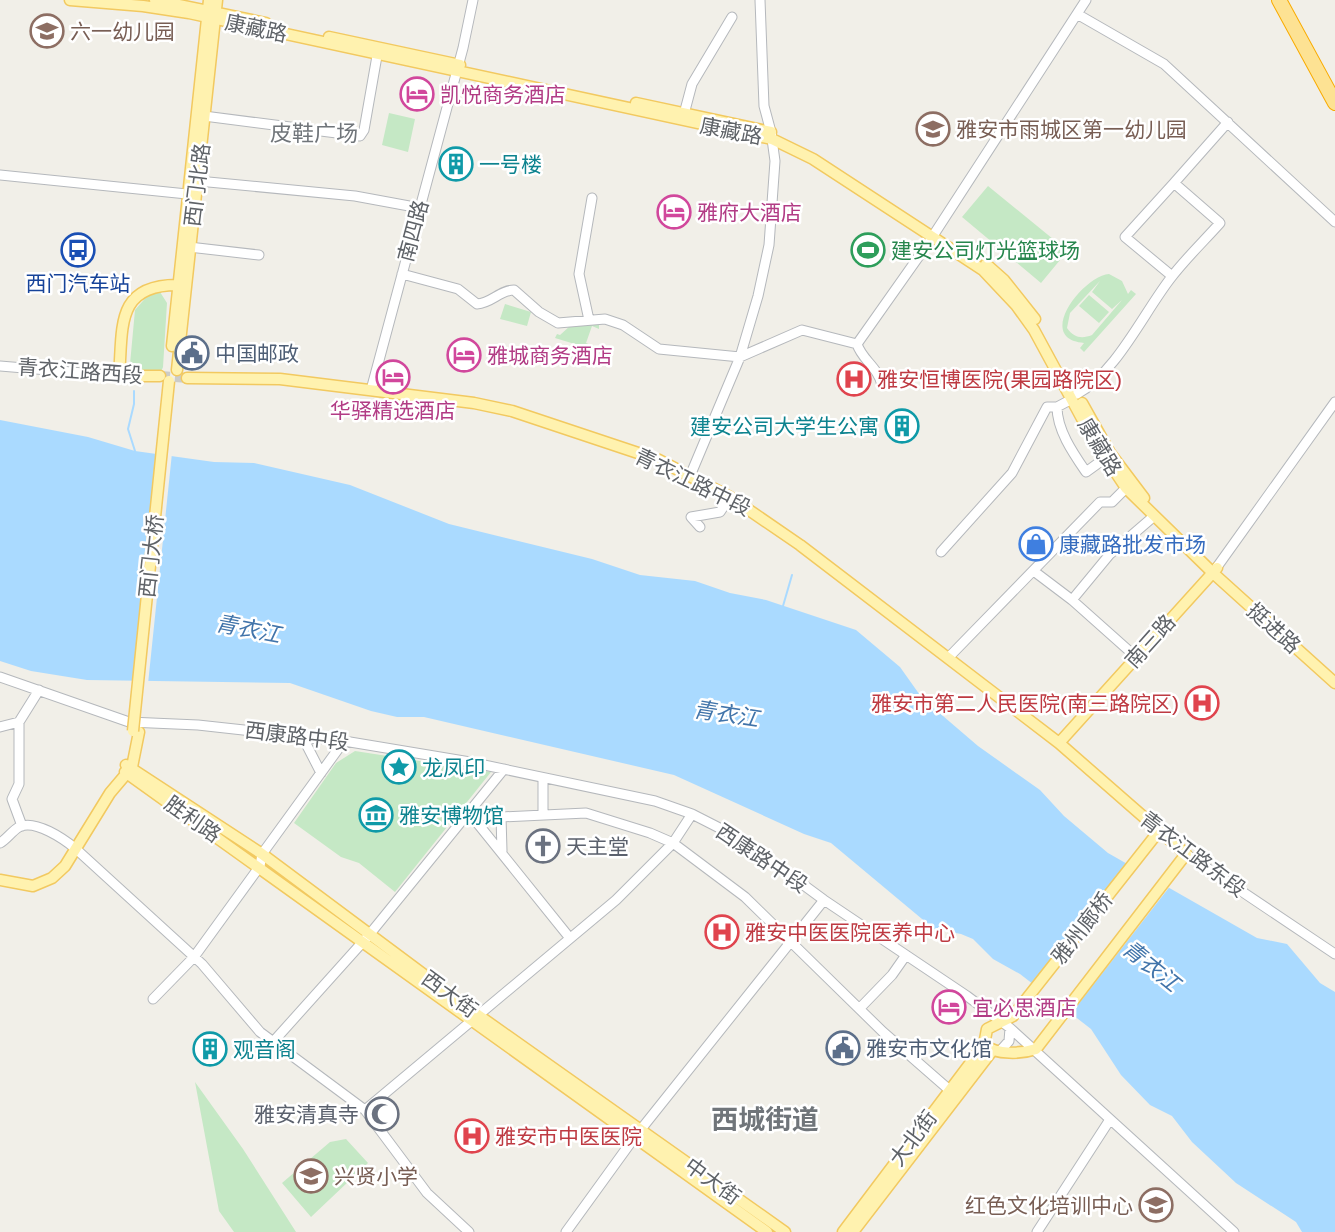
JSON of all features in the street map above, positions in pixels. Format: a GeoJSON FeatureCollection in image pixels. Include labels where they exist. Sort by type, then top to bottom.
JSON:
{"type":"FeatureCollection","features":[{"type":"Feature","properties":{"kind":"highway"},"geometry":{"type":"LineString","coordinates":[[1278,0],[1335,103]]}},
{"type":"Feature","properties":{"kind":"highway"},"geometry":{"type":"LineString","coordinates":[[1285,0],[1335,87]]}},
{"type":"Feature","properties":{"kind":"main road","name":"康藏路"},"geometry":{"type":"LineString","coordinates":[[70,0],[211,12],[377,56],[457,68],[684,114],[771,135],[934,232],[983,270],[1016,305],[1034,330],[1128,478],[1149,503],[1215,570]]}},
{"type":"Feature","properties":{"kind":"main road","name":"康藏路"},"geometry":{"type":"LineString","coordinates":[[155,0],[771,135]]}},
{"type":"Feature","properties":{"kind":"main road","name":"西门北路"},"geometry":{"type":"LineString","coordinates":[[211,12],[198,181],[174,369],[177,285],[187,194],[211,12],[218,0]]}},
{"type":"Feature","properties":{"kind":"main road"},"geometry":{"type":"LineString","coordinates":[[119,376],[129,304],[145,288],[177,285]]}},
{"type":"Feature","properties":{"kind":"main road","name":"青衣江路西段"},"geometry":{"type":"LineString","coordinates":[[119,376],[168,379]]}},
{"type":"Feature","properties":{"kind":"main road","name":"青衣江路中段"},"geometry":{"type":"LineString","coordinates":[[187,378],[280,380],[474,403],[512,411],[646,456],[690,476],[760,515],[1059,743]]}},
{"type":"Feature","properties":{"kind":"main road","name":"西门大桥"},"geometry":{"type":"LineString","coordinates":[[128,768],[136,727],[168,379]]}},
{"type":"Feature","properties":{"kind":"main road","name":"康藏路"},"geometry":{"type":"LineString","coordinates":[[1074,396],[1104,459],[1126,488],[1153,517],[1215,570]]}},
{"type":"Feature","properties":{"kind":"main road","name":"南三路"},"geometry":{"type":"LineString","coordinates":[[1059,743],[1215,570]]}},
{"type":"Feature","properties":{"kind":"main road","name":"挺进路"},"geometry":{"type":"LineString","coordinates":[[1215,570],[1335,675]]}},
{"type":"Feature","properties":{"kind":"main road","name":"挺进路"},"geometry":{"type":"LineString","coordinates":[[1215,570],[1335,683]]}},
{"type":"Feature","properties":{"kind":"main road","name":"青衣江路东段"},"geometry":{"type":"LineString","coordinates":[[1059,743],[1155,835],[1184,857]]}},
{"type":"Feature","properties":{"kind":"main road"},"geometry":{"type":"LineString","coordinates":[[0,880],[33,886],[42,884],[65,866],[128,768]]}},
{"type":"Feature","properties":{"kind":"main road","name":"胜利路"},"geometry":{"type":"LineString","coordinates":[[128,768],[262,854]]}},
{"type":"Feature","properties":{"kind":"main road","name":"胜利路"},"geometry":{"type":"LineString","coordinates":[[128,768],[260,866]]}},
{"type":"Feature","properties":{"kind":"main road","name":"雅州廊桥"},"geometry":{"type":"LineString","coordinates":[[1006,1025],[1155,835]]}},
{"type":"Feature","properties":{"kind":"main road","name":"西大街"},"geometry":{"type":"LineString","coordinates":[[262,854],[366,939]]}},
{"type":"Feature","properties":{"kind":"main road","name":"雅州廊桥"},"geometry":{"type":"LineString","coordinates":[[1036,1049],[1184,857]]}},
{"type":"Feature","properties":{"kind":"main road","name":"西大街"},"geometry":{"type":"LineString","coordinates":[[260,866],[366,939],[634,1138],[767,1232]]}},
{"type":"Feature","properties":{"kind":"main road","name":"西大街"},"geometry":{"type":"LineString","coordinates":[[475,1018],[642,1129]]}},
{"type":"Feature","properties":{"kind":"main road","name":"大北街"},"geometry":{"type":"LineString","coordinates":[[843,1232],[953,1092],[992,1049],[987,1029],[994,1024],[1006,1025]]}},
{"type":"Feature","properties":{"kind":"main road"},"geometry":{"type":"LineString","coordinates":[[992,1049],[1024,1053],[1036,1049]]}},
{"type":"Feature","properties":{"kind":"main road","name":"大北街"},"geometry":{"type":"LineString","coordinates":[[853,1232],[953,1092]]}},
{"type":"Feature","properties":{"kind":"main road","name":"中大街"},"geometry":{"type":"LineString","coordinates":[[642,1129],[785,1232]]}},
{"type":"Feature","properties":{"kind":"street","name":"南四路"},"geometry":{"type":"LineString","coordinates":[[371,390],[473,0]]}},
{"type":"Feature","properties":{"kind":"street"},"geometry":{"type":"LineString","coordinates":[[690,476],[740,357],[758,296],[769,245],[775,161],[764,106],[760,0]]}},
{"type":"Feature","properties":{"kind":"street"},"geometry":{"type":"LineString","coordinates":[[856,344],[934,232],[1086,0]]}},
{"type":"Feature","properties":{"kind":"street"},"geometry":{"type":"LineString","coordinates":[[1077,14],[1164,64],[1335,222]]}},
{"type":"Feature","properties":{"kind":"street"},"geometry":{"type":"LineString","coordinates":[[684,114],[692,84],[732,17]]}},
{"type":"Feature","properties":{"kind":"street"},"geometry":{"type":"LineString","coordinates":[[204,116],[360,138],[364,130],[377,56]]}},
{"type":"Feature","properties":{"kind":"street"},"geometry":{"type":"LineString","coordinates":[[1172,276],[1125,237],[1228,122]]}},
{"type":"Feature","properties":{"kind":"street"},"geometry":{"type":"LineString","coordinates":[[0,175],[187,194]]}},
{"type":"Feature","properties":{"kind":"street"},"geometry":{"type":"LineString","coordinates":[[198,181],[355,196],[420,208]]}},
{"type":"Feature","properties":{"kind":"street"},"geometry":{"type":"LineString","coordinates":[[942,552],[1012,473],[1047,407],[1057,406],[1092,384],[1113,360],[1172,276],[1220,223],[1173,183]]}},
{"type":"Feature","properties":{"kind":"street"},"geometry":{"type":"LineString","coordinates":[[589,320],[579,274],[592,198]]}},
{"type":"Feature","properties":{"kind":"street"},"geometry":{"type":"LineString","coordinates":[[189,247],[259,255]]}},
{"type":"Feature","properties":{"kind":"street"},"geometry":{"type":"LineString","coordinates":[[402,274],[458,289],[477,304],[493,299],[506,290],[514,290],[539,312],[558,323],[605,319],[623,325],[658,350],[740,357],[802,330],[856,344]]}},
{"type":"Feature","properties":{"kind":"street"},"geometry":{"type":"LineString","coordinates":[[856,344],[859,352],[879,373],[882,385]]}},
{"type":"Feature","properties":{"kind":"street","name":"青衣江路西段"},"geometry":{"type":"LineString","coordinates":[[0,366],[101,377],[119,376]]}},
{"type":"Feature","properties":{"kind":"street"},"geometry":{"type":"LineString","coordinates":[[1215,570],[1335,402]]}},
{"type":"Feature","properties":{"kind":"street"},"geometry":{"type":"LineString","coordinates":[[1057,406],[1056,416],[1062,432],[1086,472],[1104,459]]}},
{"type":"Feature","properties":{"kind":"street"},"geometry":{"type":"LineString","coordinates":[[948,658],[1035,572],[1100,502],[1113,502],[1126,488]]}},
{"type":"Feature","properties":{"kind":"street"},"geometry":{"type":"LineString","coordinates":[[700,527],[691,517],[720,512],[730,497]]}},
{"type":"Feature","properties":{"kind":"street"},"geometry":{"type":"LineString","coordinates":[[1072,600],[1110,554],[1153,517]]}},
{"type":"Feature","properties":{"kind":"street"},"geometry":{"type":"LineString","coordinates":[[1035,572],[1072,600],[1136,657]]}},
{"type":"Feature","properties":{"kind":"street","name":"西康路中段"},"geometry":{"type":"LineString","coordinates":[[0,677],[136,727],[231,728],[344,741],[504,769],[655,801],[692,814],[741,838],[824,900],[968,996],[1006,1025],[1036,1049],[1109,1121],[1234,1232]]}},
{"type":"Feature","properties":{"kind":"street"},"geometry":{"type":"LineString","coordinates":[[22,826],[12,800],[19,784],[19,722],[39,690]]}},
{"type":"Feature","properties":{"kind":"street"},"geometry":{"type":"LineString","coordinates":[[0,727],[19,722]]}},
{"type":"Feature","properties":{"kind":"street"},"geometry":{"type":"LineString","coordinates":[[303,738],[321,773]]}},
{"type":"Feature","properties":{"kind":"street"},"geometry":{"type":"LineString","coordinates":[[153,999],[194,957],[260,866],[262,854],[344,741]]}},
{"type":"Feature","properties":{"kind":"street"},"geometry":{"type":"LineString","coordinates":[[273,1042],[366,939],[470,814],[504,769]]}},
{"type":"Feature","properties":{"kind":"street"},"geometry":{"type":"LineString","coordinates":[[543,778],[543,815]]}},
{"type":"Feature","properties":{"kind":"street"},"geometry":{"type":"LineString","coordinates":[[470,814],[501,817],[586,813],[673,843],[745,897],[860,1008],[953,1092]]}},
{"type":"Feature","properties":{"kind":"street"},"geometry":{"type":"LineString","coordinates":[[470,814],[569,937]]}},
{"type":"Feature","properties":{"kind":"street"},"geometry":{"type":"LineString","coordinates":[[365,1110],[616,900],[673,843],[692,814]]}},
{"type":"Feature","properties":{"kind":"street"},"geometry":{"type":"LineString","coordinates":[[501,817],[502,851]]}},
{"type":"Feature","properties":{"kind":"street"},"geometry":{"type":"LineString","coordinates":[[0,843],[22,826],[32,825],[64,839],[194,957],[260,1032],[365,1110],[427,1192],[469,1232]]}},
{"type":"Feature","properties":{"kind":"street","name":"青衣江路东段"},"geometry":{"type":"LineString","coordinates":[[1184,857],[1334,951]]}},
{"type":"Feature","properties":{"kind":"street"},"geometry":{"type":"LineString","coordinates":[[566,1232],[634,1138],[824,900]]}},
{"type":"Feature","properties":{"kind":"street"},"geometry":{"type":"LineString","coordinates":[[860,1008],[892,975],[906,956]]}},
{"type":"Feature","properties":{"kind":"street"},"geometry":{"type":"LineString","coordinates":[[992,1049],[1008,1041],[1006,1025]]}},
{"type":"Feature","properties":{"kind":"street"},"geometry":{"type":"LineString","coordinates":[[1037,1232],[1109,1121]]}},
{"type":"Feature","properties":{"kind":"green space"},"geometry":{"type":"Polygon","coordinates":[[[389,113],[415,119],[408,152],[382,145],[389,113]]]}},
{"type":"Feature","properties":{"kind":"green space"},"geometry":{"type":"Polygon","coordinates":[[[988,186],[1064,248],[1065,254],[1041,283],[962,217],[988,186]]]}},
{"type":"Feature","properties":{"kind":"green space"},"geometry":{"type":"Polygon","coordinates":[[[1109,274],[1122,281],[1128,294],[1131,290],[1136,294],[1084,352],[1080,348],[1084,343],[1070,339],[1063,331],[1063,320],[1076,296],[1098,277],[1109,274]],[[1100,281],[1070,313],[1067,328],[1078,337],[1092,335],[1122,300],[1112,309],[1092,292],[1100,281]]]}},
{"type":"Feature","properties":{"kind":"green space"},"geometry":{"type":"Polygon","coordinates":[[[160,292],[167,303],[163,367],[161,372],[137,371],[130,364],[135,310],[149,294],[160,292]]]}},
{"type":"Feature","properties":{"kind":"green space"},"geometry":{"type":"Polygon","coordinates":[[[1089,295],[1109,312],[1099,323],[1079,306],[1089,295]]]}},
{"type":"Feature","properties":{"kind":"green space"},"geometry":{"type":"Polygon","coordinates":[[[505,304],[531,312],[527,326],[500,319],[505,304]]]}},
{"type":"Feature","properties":{"kind":"green space"},"geometry":{"type":"Polygon","coordinates":[[[599,323],[599,329],[592,326],[586,343],[593,346],[591,349],[555,338],[557,334],[560,335],[570,326],[599,323]]]}},
{"type":"Feature","properties":{"kind":"green space"},"geometry":{"type":"Polygon","coordinates":[[[355,751],[491,772],[395,892],[359,863],[341,857],[294,823],[336,763],[355,751]]]}},
{"type":"Feature","properties":{"kind":"green space"},"geometry":{"type":"Polygon","coordinates":[[[195,1082],[243,1149],[296,1232],[234,1232],[219,1211],[195,1082]]]}},
{"type":"Feature","properties":{"kind":"green space"},"geometry":{"type":"Polygon","coordinates":[[[346,1139],[368,1163],[311,1217],[282,1183],[330,1142],[346,1139]]]}},
{"type":"Feature","properties":{"kind":"water","name":"青衣江"},"geometry":{"type":"Polygon","coordinates":[[[0,420],[88,437],[135,451],[214,462],[254,463],[350,485],[449,524],[592,559],[640,575],[695,581],[730,593],[766,600],[856,630],[900,667],[922,698],[978,746],[1040,790],[1064,816],[1108,853],[1257,938],[1287,944],[1320,983],[1335,992],[1335,1232],[1302,1232],[1296,1222],[1236,1183],[1192,1142],[1172,1116],[1150,1105],[1121,1075],[1091,1029],[1020,974],[993,959],[973,939],[961,934],[934,929],[831,843],[804,834],[674,775],[424,717],[397,717],[371,711],[290,683],[87,680],[31,671],[0,661],[0,420]]]}},
{"type":"Feature","properties":{"kind":"pier"},"geometry":{"type":"Polygon","coordinates":[[[158,451],[172,453],[148,684],[133,683],[158,451]]]}},
{"type":"Feature","properties":{"kind":"pier"},"geometry":{"type":"Polygon","coordinates":[[[1128,861],[1171,885],[1069,1016],[1031,986],[1128,861]]]}},
{"type":"Feature","properties":{"kind":"waterway"},"geometry":{"type":"LineString","coordinates":[[134,391],[134,404],[128,429],[135,451]]}},
{"type":"Feature","properties":{"kind":"waterway"},"geometry":{"type":"LineString","coordinates":[[783,606],[792,575]]}},
{"type":"Feature","properties":{"kind":"tunnel"},"geometry":{"type":"LineString","coordinates":[[160,376],[187,378]]}},
{"type":"Feature","properties":{"kind":"place","name":"六一幼儿园"},"geometry":{"type":"Point","coordinates":[47,31]}},
{"type":"Feature","properties":{"kind":"place","name":"凯悦商务酒店"},"geometry":{"type":"Point","coordinates":[417,94]}},
{"type":"Feature","properties":{"kind":"place","name":"雅安市雨城区第一幼儿园"},"geometry":{"type":"Point","coordinates":[933,129]}},
{"type":"Feature","properties":{"kind":"place","name":"一号楼"},"geometry":{"type":"Point","coordinates":[456,164]}},
{"type":"Feature","properties":{"kind":"place","name":"雅府大酒店"},"geometry":{"type":"Point","coordinates":[674,212]}},
{"type":"Feature","properties":{"kind":"place","name":"西门汽车站"},"geometry":{"type":"Point","coordinates":[78,250]}},
{"type":"Feature","properties":{"kind":"place","name":"建安公司灯光篮球场"},"geometry":{"type":"Point","coordinates":[868,250]}},
{"type":"Feature","properties":{"kind":"place","name":"中国邮政"},"geometry":{"type":"Point","coordinates":[192,353]}},
{"type":"Feature","properties":{"kind":"place","name":"雅城商务酒店"},"geometry":{"type":"Point","coordinates":[464,355]}},
{"type":"Feature","properties":{"kind":"place","name":"华驿精选酒店"},"geometry":{"type":"Point","coordinates":[393,377]}},
{"type":"Feature","properties":{"kind":"place","name":"雅安恒博医院(果园路院区)"},"geometry":{"type":"Point","coordinates":[854,379]}},
{"type":"Feature","properties":{"kind":"place","name":"建安公司大学生公寓"},"geometry":{"type":"Point","coordinates":[902,426]}},
{"type":"Feature","properties":{"kind":"place","name":"康藏路批发市场"},"geometry":{"type":"Point","coordinates":[1036,544]}},
{"type":"Feature","properties":{"kind":"place","name":"雅安市第二人民医院(南三路院区)"},"geometry":{"type":"Point","coordinates":[1202,703]}},
{"type":"Feature","properties":{"kind":"place","name":"龙凤印"},"geometry":{"type":"Point","coordinates":[399,767]}},
{"type":"Feature","properties":{"kind":"place","name":"雅安博物馆"},"geometry":{"type":"Point","coordinates":[376,815]}},
{"type":"Feature","properties":{"kind":"place","name":"天主堂"},"geometry":{"type":"Point","coordinates":[543,846]}},
{"type":"Feature","properties":{"kind":"place","name":"雅安中医医院医养中心"},"geometry":{"type":"Point","coordinates":[722,932]}},
{"type":"Feature","properties":{"kind":"place","name":"宜必思酒店"},"geometry":{"type":"Point","coordinates":[949,1007]}},
{"type":"Feature","properties":{"kind":"place","name":"雅安市文化馆"},"geometry":{"type":"Point","coordinates":[843,1048]}},
{"type":"Feature","properties":{"kind":"place","name":"观音阁"},"geometry":{"type":"Point","coordinates":[210,1049]}},
{"type":"Feature","properties":{"kind":"place","name":"雅安清真寺"},"geometry":{"type":"Point","coordinates":[382,1114]}},
{"type":"Feature","properties":{"kind":"place","name":"雅安市中医医院"},"geometry":{"type":"Point","coordinates":[472,1136]}},
{"type":"Feature","properties":{"kind":"place","name":"兴贤小学"},"geometry":{"type":"Point","coordinates":[311,1176]}},
{"type":"Feature","properties":{"kind":"place","name":"红色文化培训中心"},"geometry":{"type":"Point","coordinates":[1156,1205]}},
{"type":"Feature","properties":{"kind":"district","name":"皮鞋广场"},"geometry":{"type":"Point","coordinates":[314,133]}},
{"type":"Feature","properties":{"kind":"district","name":"西城街道"},"geometry":{"type":"Point","coordinates":[765,1120]}}]}
